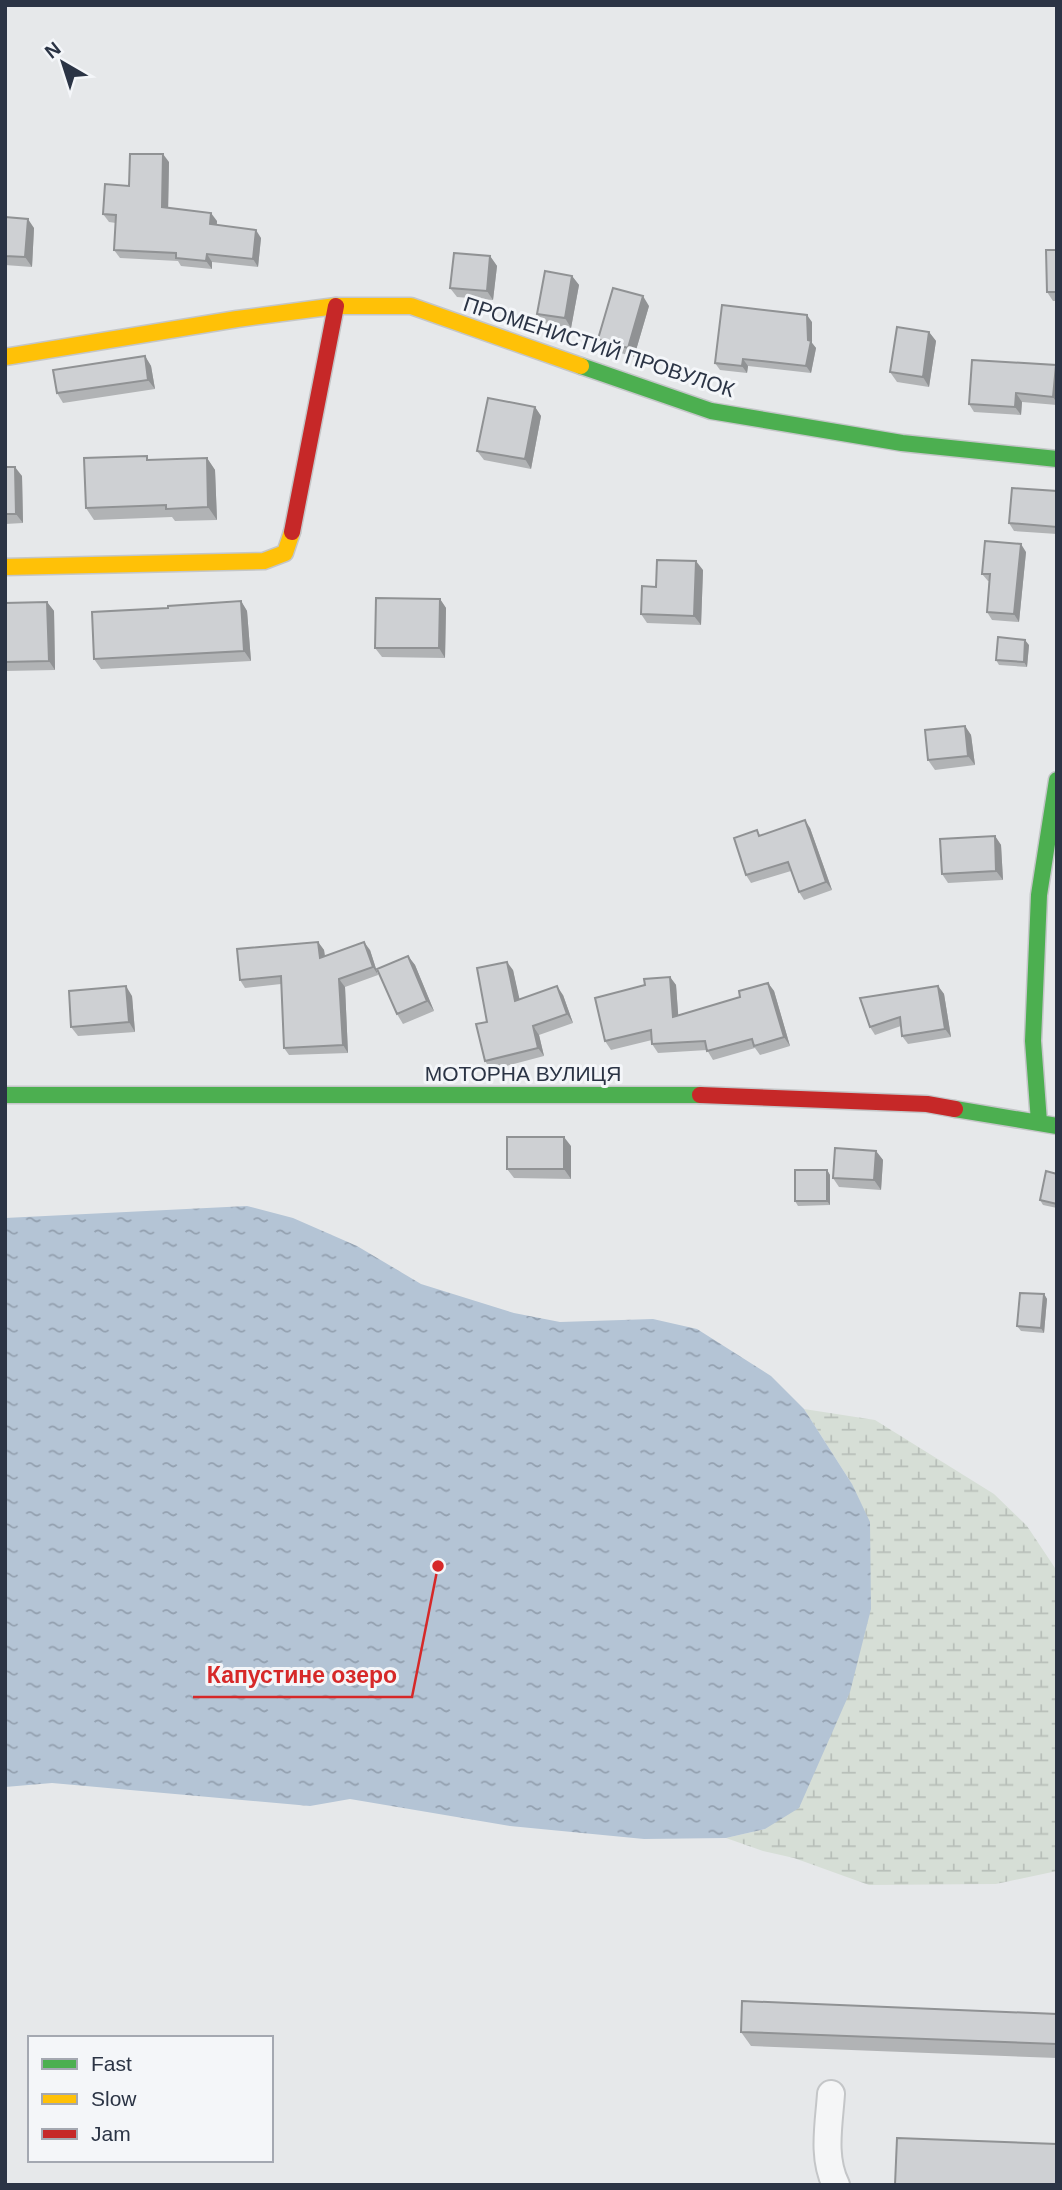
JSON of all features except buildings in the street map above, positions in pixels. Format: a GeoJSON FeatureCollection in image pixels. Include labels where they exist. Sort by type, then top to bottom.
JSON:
{"type":"FeatureCollection","features":[{"type":"Feature","properties":{"kind":"street","name":"ПРОМЕНИСТИЙ ПРОВУЛОК"},"geometry":{"type":"LineString","coordinates":[[5,357],[237,319],[336,306],[411,306],[711,411],[902,443],[1057,459]]}},
{"type":"Feature","properties":{"kind":"street"},"geometry":{"type":"LineString","coordinates":[[5,568],[264,561],[285,553],[292,531],[336,306]]}},
{"type":"Feature","properties":{"kind":"street"},"geometry":{"type":"LineString","coordinates":[[1039,1122],[1033,1041],[1039,895],[1057,780]]}},
{"type":"Feature","properties":{"kind":"street","name":"МОТОРНА ВУЛИЦЯ"},"geometry":{"type":"LineString","coordinates":[[5,1095],[727,1095],[927,1104],[1057,1126]]}},
{"type":"Feature","properties":{"kind":"street"},"geometry":{"type":"LineString","coordinates":[[831,2094],[827,2146],[831,2176],[836,2185]]}},
{"type":"Feature","properties":{"kind":"green space"},"geometry":{"type":"Polygon","coordinates":[[[804,1409],[875,1420],[994,1494],[1027,1526],[1057,1571],[1057,1871],[996,1884],[869,1885],[794,1858],[726,1838],[765,1829],[852,1484],[804,1409]]]}},
{"type":"Feature","properties":{"kind":"water"},"geometry":{"type":"Polygon","coordinates":[[[247,1206],[293,1218],[357,1246],[421,1284],[514,1313],[560,1322],[653,1319],[697,1329],[771,1376],[804,1409],[852,1484],[870,1522],[871,1609],[850,1692],[799,1808],[765,1829],[726,1838],[644,1839],[510,1826],[350,1799],[310,1806],[52,1783],[5,1787],[5,1218],[247,1206]]]}},
{"type":"Feature","properties":{"kind":"traffic: fast"},"geometry":{"type":"LineString","coordinates":[[581,366],[711,411],[902,443],[1057,459]]}},
{"type":"Feature","properties":{"kind":"traffic: fast"},"geometry":{"type":"LineString","coordinates":[[1039,1122],[1033,1041],[1039,895],[1057,780]]}},
{"type":"Feature","properties":{"kind":"traffic: fast"},"geometry":{"type":"LineString","coordinates":[[5,1095],[700,1095]]}},
{"type":"Feature","properties":{"kind":"traffic: fast"},"geometry":{"type":"LineString","coordinates":[[955,1109],[1057,1126]]}},
{"type":"Feature","properties":{"kind":"traffic: slow"},"geometry":{"type":"LineString","coordinates":[[5,357],[237,319],[336,306],[411,306],[581,366]]}},
{"type":"Feature","properties":{"kind":"traffic: slow"},"geometry":{"type":"LineString","coordinates":[[5,567],[264,561],[285,553],[292,532]]}},
{"type":"Feature","properties":{"kind":"traffic: jam"},"geometry":{"type":"LineString","coordinates":[[292,532],[336,306]]}},
{"type":"Feature","properties":{"kind":"traffic: jam"},"geometry":{"type":"LineString","coordinates":[[700,1095],[927,1104],[955,1109]]}},
{"type":"Feature","properties":{"kind":"place","name":"Капустине озеро"},"geometry":{"type":"Point","coordinates":[438,1566]}}]}
